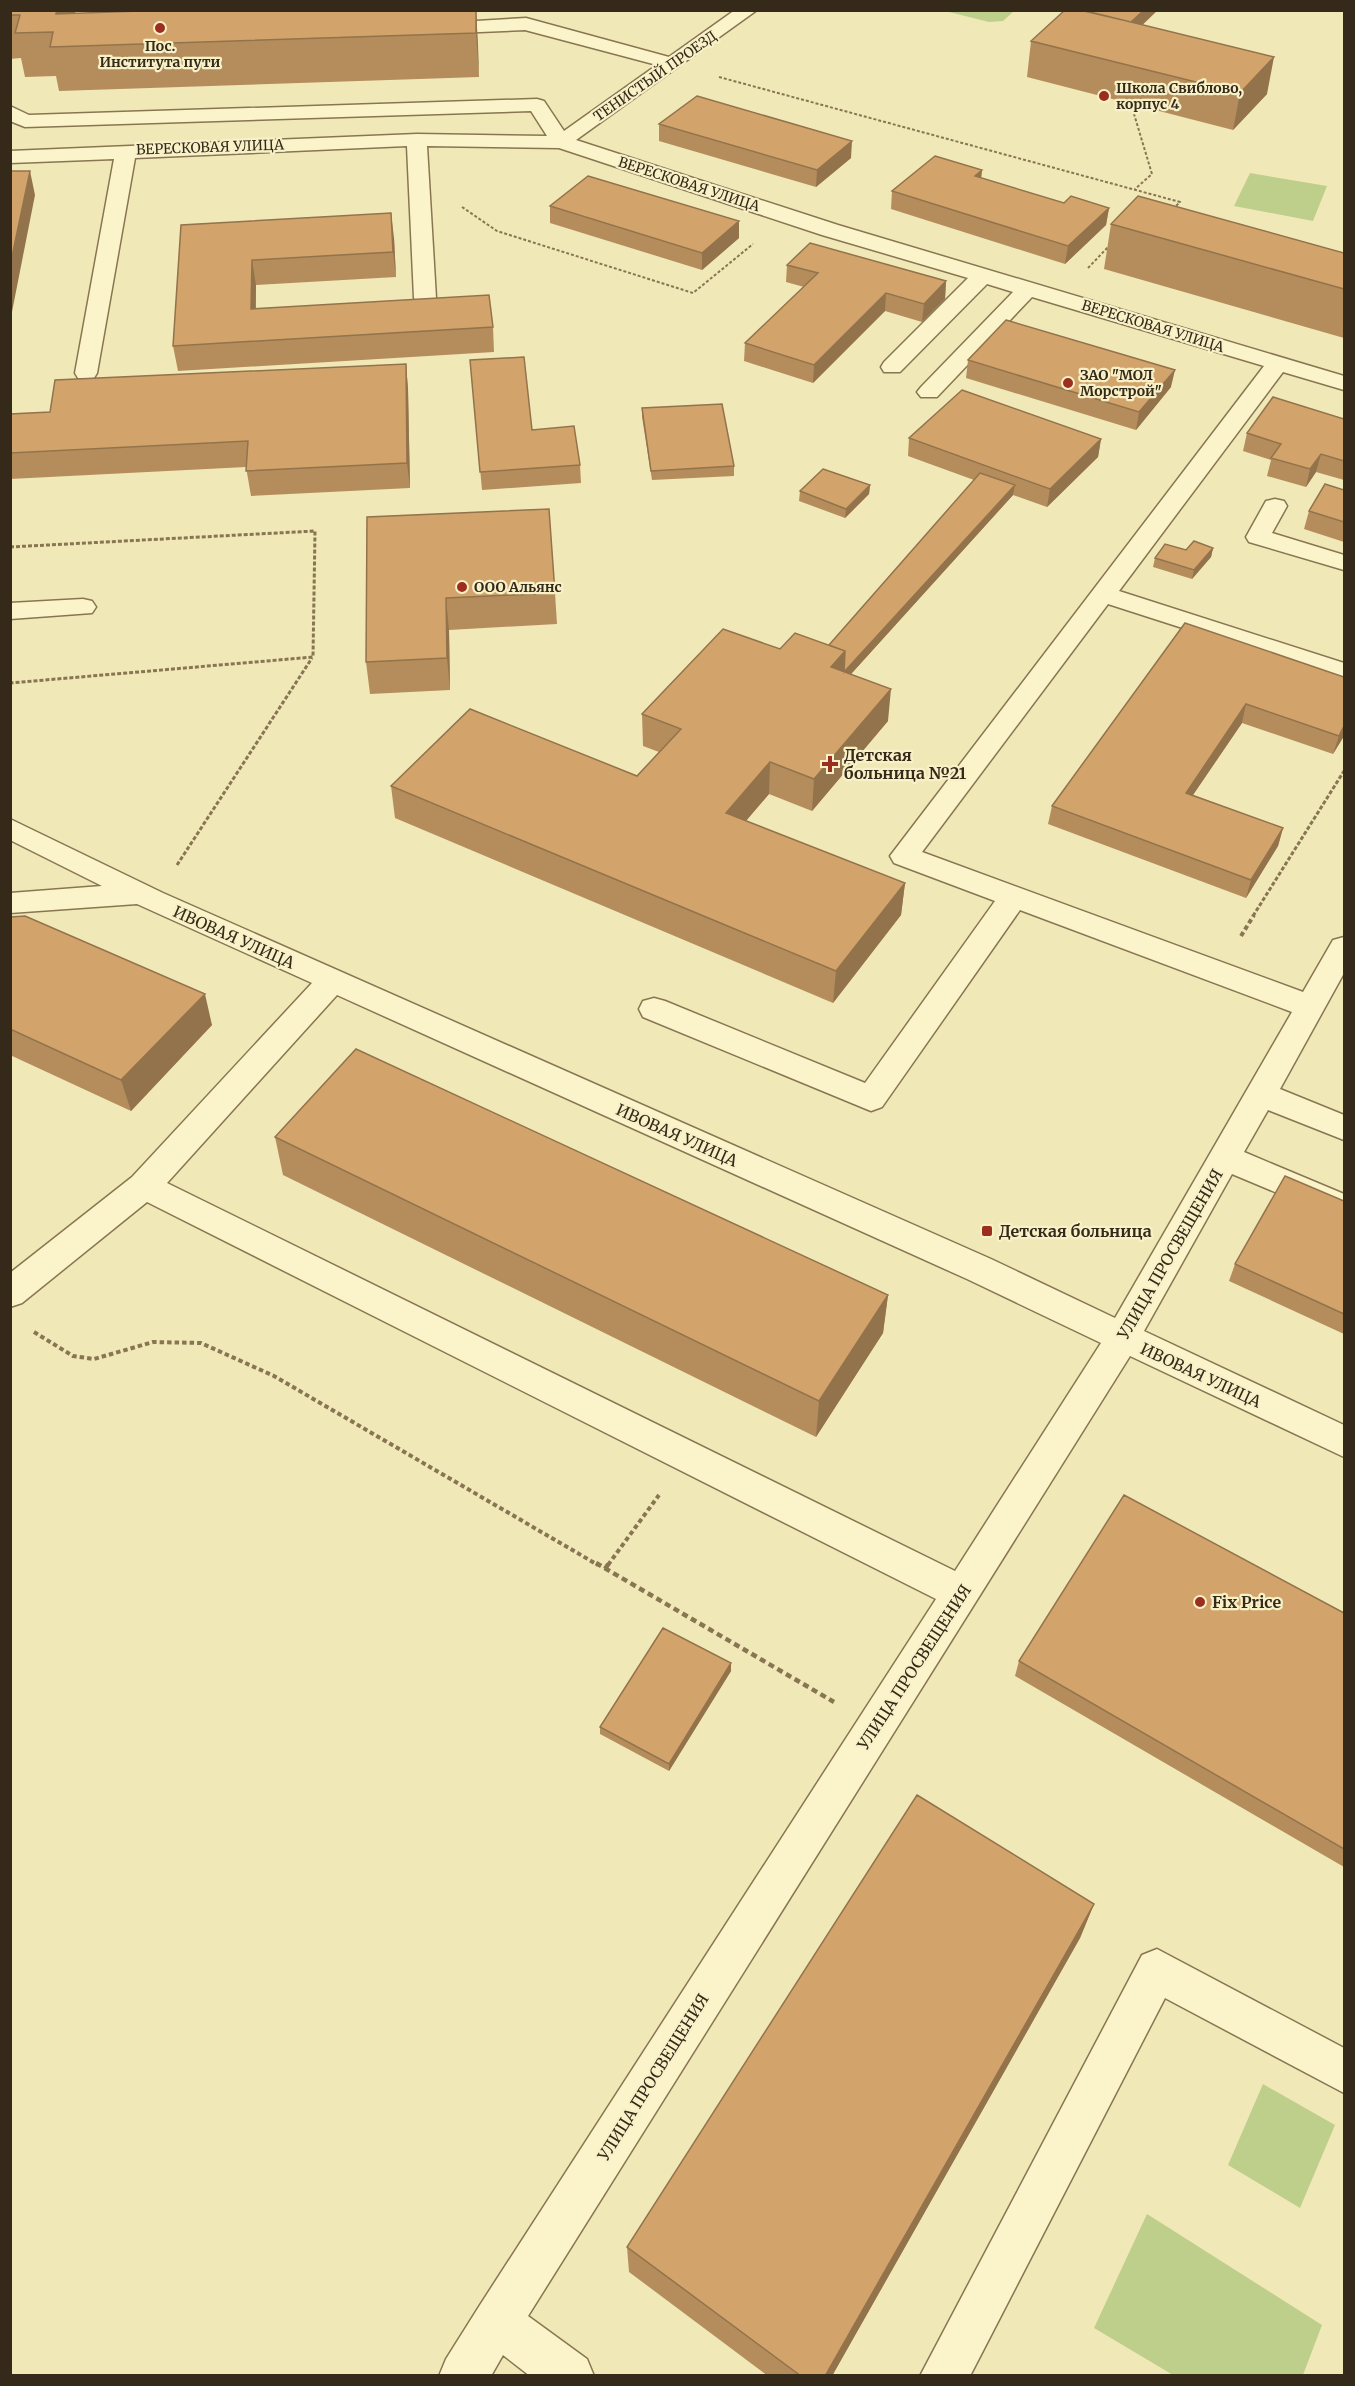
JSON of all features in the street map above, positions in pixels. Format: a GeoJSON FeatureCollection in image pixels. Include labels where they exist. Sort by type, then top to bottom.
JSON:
{"type":"FeatureCollection","features":[{"type":"Feature","properties":{"kind":"street","name":"ТЕНИСТЫЙ ПРОЕЗД"},"geometry":{"type":"LineString","coordinates":[[561,142],[673,64],[710,32],[748,10]]}},
{"type":"Feature","properties":{"kind":"street"},"geometry":{"type":"LineString","coordinates":[[418,28],[526,24],[673,64]]}},
{"type":"Feature","properties":{"kind":"street"},"geometry":{"type":"LineString","coordinates":[[10,112],[26,121],[537,105],[561,142]]}},
{"type":"Feature","properties":{"kind":"street"},"geometry":{"type":"LineString","coordinates":[[417,140],[425,298]]}},
{"type":"Feature","properties":{"kind":"street","name":"ВЕРЕСКОВАЯ УЛИЦА"},"geometry":{"type":"LineString","coordinates":[[10,157],[417,140],[561,142],[982,276],[1344,383]]}},
{"type":"Feature","properties":{"kind":"street"},"geometry":{"type":"LineString","coordinates":[[86,373],[126,151]]}},
{"type":"Feature","properties":{"kind":"street"},"geometry":{"type":"LineString","coordinates":[[892,367],[982,276]]}},
{"type":"Feature","properties":{"kind":"street"},"geometry":{"type":"LineString","coordinates":[[929,392],[1028,289]]}},
{"type":"Feature","properties":{"kind":"street"},"geometry":{"type":"LineString","coordinates":[[1278,363],[904,855],[1311,1006]]}},
{"type":"Feature","properties":{"kind":"street"},"geometry":{"type":"LineString","coordinates":[[1275,506],[1258,537],[1344,563]]}},
{"type":"Feature","properties":{"kind":"street"},"geometry":{"type":"LineString","coordinates":[[1102,594],[1344,672]]}},
{"type":"Feature","properties":{"kind":"street"},"geometry":{"type":"LineString","coordinates":[[10,611],[83,607]]}},
{"type":"Feature","properties":{"kind":"street","name":"ИВОВАЯ УЛИЦА"},"geometry":{"type":"LineString","coordinates":[[10,828],[146,897],[979,1269],[1344,1442]]}},
{"type":"Feature","properties":{"kind":"street"},"geometry":{"type":"LineString","coordinates":[[654,1009],[871,1099],[1014,896]]}},
{"type":"Feature","properties":{"kind":"street"},"geometry":{"type":"LineString","coordinates":[[10,903],[146,897]]}},
{"type":"Feature","properties":{"kind":"street","name":"УЛИЦА ПРОСВЕЩЕНИЯ"},"geometry":{"type":"LineString","coordinates":[[463,2376],[1123,1338],[1344,947]]}},
{"type":"Feature","properties":{"kind":"street"},"geometry":{"type":"LineString","coordinates":[[10,1293],[144,1186],[332,981]]}},
{"type":"Feature","properties":{"kind":"street"},"geometry":{"type":"LineString","coordinates":[[1261,1094],[1344,1128]]}},
{"type":"Feature","properties":{"kind":"street"},"geometry":{"type":"LineString","coordinates":[[1225,1158],[1344,1208]]}},
{"type":"Feature","properties":{"kind":"street"},"geometry":{"type":"LineString","coordinates":[[144,1186],[962,1593]]}},
{"type":"Feature","properties":{"kind":"street"},"geometry":{"type":"LineString","coordinates":[[944,2376],[1157,1970],[1344,2071]]}},
{"type":"Feature","properties":{"kind":"street"},"geometry":{"type":"LineString","coordinates":[[497,2322],[570,2376]]}},
{"type":"Feature","properties":{"kind":"path"},"geometry":{"type":"LineString","coordinates":[[673,64],[1180,202],[1167,215]]}},
{"type":"Feature","properties":{"kind":"path"},"geometry":{"type":"LineString","coordinates":[[1131,104],[1152,174],[1135,190]]}},
{"type":"Feature","properties":{"kind":"path"},"geometry":{"type":"LineString","coordinates":[[419,177],[497,231],[693,293],[788,216]]}},
{"type":"Feature","properties":{"kind":"path"},"geometry":{"type":"LineString","coordinates":[[1058,298],[1117,239]]}},
{"type":"Feature","properties":{"kind":"path"},"geometry":{"type":"LineString","coordinates":[[10,546],[315,531],[313,657],[146,897]]}},
{"type":"Feature","properties":{"kind":"path"},"geometry":{"type":"LineString","coordinates":[[10,682],[313,657]]}},
{"type":"Feature","properties":{"kind":"path"},"geometry":{"type":"LineString","coordinates":[[1219,972],[1344,771]]}},
{"type":"Feature","properties":{"kind":"path"},"geometry":{"type":"LineString","coordinates":[[28,1329],[73,1356],[94,1359],[153,1342],[201,1343],[274,1376],[876,1727]]}},
{"type":"Feature","properties":{"kind":"path"},"geometry":{"type":"LineString","coordinates":[[605,1569],[688,1456]]}},
{"type":"Feature","properties":{"kind":"green space"},"geometry":{"type":"Polygon","coordinates":[[[1014,10],[1003,21],[989,22],[945,11],[1014,10]]]}},
{"type":"Feature","properties":{"kind":"green space"},"geometry":{"type":"Polygon","coordinates":[[[1250,173],[1327,186],[1313,221],[1234,206],[1250,173]]]}},
{"type":"Feature","properties":{"kind":"green space"},"geometry":{"type":"Polygon","coordinates":[[[1263,2084],[1335,2125],[1300,2208],[1228,2165],[1263,2084]]]}},
{"type":"Feature","properties":{"kind":"green space"},"geometry":{"type":"Polygon","coordinates":[[[1147,2214],[1322,2325],[1303,2375],[1173,2375],[1094,2328],[1147,2214]]]}},
{"type":"Feature","properties":{"kind":"building"},"geometry":{"type":"Polygon","coordinates":[[[10,10],[57,10],[56,14],[169,10],[476,10],[476,33],[50,47],[53,32],[15,33],[20,15],[10,15],[10,10]]]}},
{"type":"Feature","properties":{"kind":"building"},"geometry":{"type":"Polygon","coordinates":[[[1065,10],[1082,10],[1274,57],[1240,93],[1031,41],[1065,10]]]}},
{"type":"Feature","properties":{"kind":"building"},"geometry":{"type":"Polygon","coordinates":[[[1085,10],[1144,10],[1131,22],[1085,10]]]}},
{"type":"Feature","properties":{"kind":"building"},"geometry":{"type":"Polygon","coordinates":[[[697,96],[852,141],[817,170],[659,124],[697,96]]]}},
{"type":"Feature","properties":{"kind":"building"},"geometry":{"type":"Polygon","coordinates":[[[935,156],[982,170],[975,176],[1064,203],[1071,196],[1109,208],[1068,246],[892,191],[935,156]]]}},
{"type":"Feature","properties":{"kind":"building"},"geometry":{"type":"Polygon","coordinates":[[[10,171],[30,171],[10,266],[10,171]]]}},
{"type":"Feature","properties":{"kind":"building"},"geometry":{"type":"Polygon","coordinates":[[[588,176],[739,221],[702,253],[550,206],[588,176]]]}},
{"type":"Feature","properties":{"kind":"building"},"geometry":{"type":"Polygon","coordinates":[[[1138,196],[1344,253],[1344,289],[1111,224],[1138,196]]]}},
{"type":"Feature","properties":{"kind":"building"},"geometry":{"type":"Polygon","coordinates":[[[391,213],[393,252],[252,260],[251,309],[489,295],[493,327],[173,346],[181,225],[391,213]]]}},
{"type":"Feature","properties":{"kind":"building"},"geometry":{"type":"Polygon","coordinates":[[[810,243],[946,281],[924,304],[886,293],[814,365],[745,343],[818,273],[787,265],[810,243]]]}},
{"type":"Feature","properties":{"kind":"building","name":"ЗАО \"МОЛ Морстрой\""},"geometry":{"type":"Polygon","coordinates":[[[1006,320],[1175,370],[1139,412],[968,360],[1006,320]]]}},
{"type":"Feature","properties":{"kind":"building"},"geometry":{"type":"Polygon","coordinates":[[[524,357],[532,430],[574,426],[580,465],[480,472],[470,360],[524,357]]]}},
{"type":"Feature","properties":{"kind":"building"},"geometry":{"type":"Polygon","coordinates":[[[406,364],[407,463],[246,471],[248,441],[10,453],[10,414],[50,412],[55,380],[406,364]]]}},
{"type":"Feature","properties":{"kind":"building"},"geometry":{"type":"Polygon","coordinates":[[[962,390],[1101,439],[1050,489],[909,438],[962,390]]]}},
{"type":"Feature","properties":{"kind":"building"},"geometry":{"type":"Polygon","coordinates":[[[1273,397],[1344,419],[1344,461],[1321,454],[1310,469],[1271,458],[1281,444],[1247,433],[1273,397]]]}},
{"type":"Feature","properties":{"kind":"building"},"geometry":{"type":"Polygon","coordinates":[[[722,404],[734,466],[651,471],[642,408],[722,404]]]}},
{"type":"Feature","properties":{"kind":"building"},"geometry":{"type":"Polygon","coordinates":[[[823,469],[870,485],[846,509],[800,491],[823,469]]]}},
{"type":"Feature","properties":{"kind":"building"},"geometry":{"type":"Polygon","coordinates":[[[980,473],[1015,485],[844,672],[845,651],[829,645],[980,473]]]}},
{"type":"Feature","properties":{"kind":"building"},"geometry":{"type":"Polygon","coordinates":[[[1325,484],[1344,490],[1344,522],[1309,511],[1325,484]]]}},
{"type":"Feature","properties":{"kind":"building","name":"ООО Альянс"},"geometry":{"type":"Polygon","coordinates":[[[549,509],[555,593],[446,598],[447,658],[366,662],[367,517],[549,509]]]}},
{"type":"Feature","properties":{"kind":"building"},"geometry":{"type":"Polygon","coordinates":[[[1194,541],[1213,548],[1194,570],[1155,558],[1165,544],[1186,550],[1194,541]]]}},
{"type":"Feature","properties":{"kind":"building"},"geometry":{"type":"Polygon","coordinates":[[[1185,623],[1344,677],[1344,726],[1339,736],[1246,704],[1186,793],[1283,828],[1251,880],[1052,806],[1185,623]]]}},
{"type":"Feature","properties":{"kind":"building"},"geometry":{"type":"Polygon","coordinates":[[[723,629],[780,649],[795,633],[845,651],[831,667],[891,689],[814,779],[770,762],[726,813],[905,883],[836,971],[391,786],[470,709],[637,776],[681,729],[642,714],[723,629]]]}},
{"type":"Feature","properties":{"kind":"building"},"geometry":{"type":"Polygon","coordinates":[[[25,916],[205,994],[121,1080],[10,1029],[10,917],[25,916]]]}},
{"type":"Feature","properties":{"kind":"building"},"geometry":{"type":"Polygon","coordinates":[[[356,1049],[888,1295],[819,1401],[275,1137],[356,1049]]]}},
{"type":"Feature","properties":{"kind":"building"},"geometry":{"type":"Polygon","coordinates":[[[1285,1176],[1344,1201],[1344,1314],[1235,1264],[1285,1176]]]}},
{"type":"Feature","properties":{"kind":"building"},"geometry":{"type":"Polygon","coordinates":[[[1124,1495],[1344,1613],[1344,1849],[1019,1661],[1124,1495]]]}},
{"type":"Feature","properties":{"kind":"building"},"geometry":{"type":"Polygon","coordinates":[[[663,1628],[731,1663],[669,1764],[600,1727],[663,1628]]]}},
{"type":"Feature","properties":{"kind":"building"},"geometry":{"type":"Polygon","coordinates":[[[917,1795],[1094,1904],[825,2376],[801,2376],[627,2247],[917,1795]]]}},
{"type":"Feature","properties":{"kind":"place","name":"Пос. Института пути"},"geometry":{"type":"Point","coordinates":[160,28]}},
{"type":"Feature","properties":{"kind":"place","name":"Школа Свиблово, корпус 4"},"geometry":{"type":"Point","coordinates":[1104,96]}},
{"type":"Feature","properties":{"kind":"place","name":"ЗАО \"МОЛ Морстрой\""},"geometry":{"type":"Point","coordinates":[1068,383]}},
{"type":"Feature","properties":{"kind":"place","name":"ООО Альянс"},"geometry":{"type":"Point","coordinates":[462,587]}},
{"type":"Feature","properties":{"kind":"place","name":"Детская больница №21"},"geometry":{"type":"Point","coordinates":[830,764]}},
{"type":"Feature","properties":{"kind":"place","name":"Детская больница"},"geometry":{"type":"Point","coordinates":[987,1231]}},
{"type":"Feature","properties":{"kind":"place","name":"Fix Price"},"geometry":{"type":"Point","coordinates":[1200,1602]}}]}
